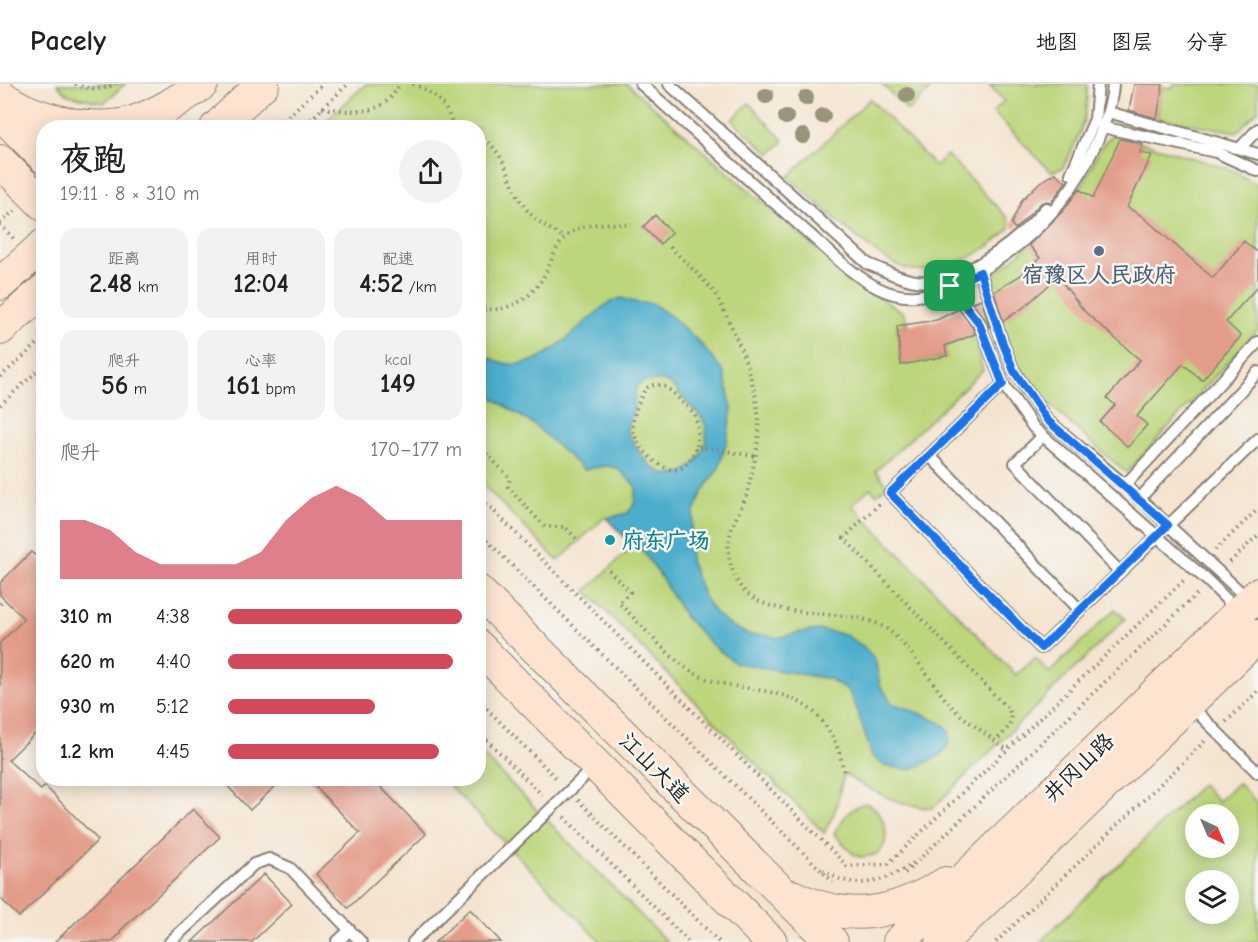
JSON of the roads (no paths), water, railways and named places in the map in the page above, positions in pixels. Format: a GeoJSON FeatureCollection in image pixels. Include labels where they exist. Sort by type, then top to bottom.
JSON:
{"type":"FeatureCollection","features":[{"type":"Feature","properties":{"kind":"main road"},"geometry":{"type":"LineString","coordinates":[[139,120],[168,107],[202,84]]}},
{"type":"Feature","properties":{"kind":"main road"},"geometry":{"type":"LineString","coordinates":[[187,120],[242,90]]}},
{"type":"Feature","properties":{"kind":"main road"},"geometry":{"type":"LineString","coordinates":[[221,120],[242,90]]}},
{"type":"Feature","properties":{"kind":"main road"},"geometry":{"type":"LineString","coordinates":[[227,120],[242,90]]}},
{"type":"Feature","properties":{"kind":"main road"},"geometry":{"type":"LineString","coordinates":[[0,95],[9,102],[52,120]]}},
{"type":"Feature","properties":{"kind":"main road"},"geometry":{"type":"LineString","coordinates":[[0,112],[36,149]]}},
{"type":"Feature","properties":{"kind":"main road"},"geometry":{"type":"LineString","coordinates":[[0,160],[36,197]]}},
{"type":"Feature","properties":{"kind":"main road"},"geometry":{"type":"LineString","coordinates":[[0,284],[36,252]]}},
{"type":"Feature","properties":{"kind":"main road"},"geometry":{"type":"LineString","coordinates":[[0,329],[36,297]]}},
{"type":"Feature","properties":{"kind":"main road"},"geometry":{"type":"LineString","coordinates":[[0,342],[19,327],[36,318]]}},
{"type":"Feature","properties":{"kind":"main road","name":"江山大道"},"geometry":{"type":"LineString","coordinates":[[486,599],[832,942]]}},
{"type":"Feature","properties":{"kind":"main road","name":"井冈山路"},"geometry":{"type":"LineString","coordinates":[[899,942],[994,871],[1178,692],[1252,616]]}},
{"type":"Feature","properties":{"kind":"main road","name":"江山大道"},"geometry":{"type":"LineString","coordinates":[[486,654],[771,942]]}},
{"type":"Feature","properties":{"kind":"main road"},"geometry":{"type":"LineString","coordinates":[[780,890],[816,906],[843,913],[864,913],[920,899],[994,871]]}},
{"type":"Feature","properties":{"kind":"main road"},"geometry":{"type":"LineString","coordinates":[[959,942],[994,871]]}},
{"type":"Feature","properties":{"kind":"main road","name":"井冈山路"},"geometry":{"type":"LineString","coordinates":[[942,942],[994,871]]}},
{"type":"Feature","properties":{"kind":"main road"},"geometry":{"type":"LineString","coordinates":[[744,915],[760,942]]}},
{"type":"Feature","properties":{"kind":"lane"},"geometry":{"type":"LineString","coordinates":[[641,84],[844,266],[869,284],[891,294],[916,296],[938,291],[980,272],[1012,251],[1038,229],[1078,177],[1108,112],[1113,84]]}},
{"type":"Feature","properties":{"kind":"lane"},"geometry":{"type":"LineString","coordinates":[[669,84],[868,264],[918,282],[944,279],[967,269],[997,253],[1032,225],[1075,170],[1095,119],[1098,84]]}},
{"type":"Feature","properties":{"kind":"lane"},"geometry":{"type":"LineString","coordinates":[[1108,112],[1258,154]]}},
{"type":"Feature","properties":{"kind":"lane"},"geometry":{"type":"LineString","coordinates":[[1102,127],[1216,152],[1258,171]]}},
{"type":"Feature","properties":{"kind":"lane"},"geometry":{"type":"LineString","coordinates":[[1240,148],[1258,129]]}},
{"type":"Feature","properties":{"kind":"lane"},"geometry":{"type":"LineString","coordinates":[[980,272],[1014,371],[1047,420],[1125,486],[1220,572],[1252,616]]}},
{"type":"Feature","properties":{"kind":"lane"},"geometry":{"type":"LineString","coordinates":[[950,286],[979,323],[1003,384],[1034,428],[1194,570],[1252,616]]}},
{"type":"Feature","properties":{"kind":"lane"},"geometry":{"type":"LineString","coordinates":[[1125,486],[1258,342]]}},
{"type":"Feature","properties":{"kind":"lane"},"geometry":{"type":"LineString","coordinates":[[1139,499],[1256,380]]}},
{"type":"Feature","properties":{"kind":"lane"},"geometry":{"type":"LineString","coordinates":[[1003,384],[890,493],[1041,648],[1258,439]]}},
{"type":"Feature","properties":{"kind":"lane"},"geometry":{"type":"LineString","coordinates":[[1043,436],[1015,463],[1120,572]]}},
{"type":"Feature","properties":{"kind":"lane"},"geometry":{"type":"LineString","coordinates":[[929,455],[1080,610]]}},
{"type":"Feature","properties":{"kind":"lane"},"geometry":{"type":"LineString","coordinates":[[1178,692],[1258,773]]}},
{"type":"Feature","properties":{"kind":"lane"},"geometry":{"type":"LineString","coordinates":[[413,942],[596,765]]}},
{"type":"Feature","properties":{"kind":"lane"},"geometry":{"type":"LineString","coordinates":[[170,942],[254,864],[269,859],[290,868],[361,942]]}},
{"type":"Feature","properties":{"kind":"lane"},"geometry":{"type":"LineString","coordinates":[[337,942],[350,930]]}},
{"type":"Feature","properties":{"kind":"water"},"geometry":{"type":"Polygon","coordinates":[[[621,298],[639,303],[652,303],[672,317],[701,344],[724,372],[732,409],[727,440],[719,468],[703,491],[694,512],[690,541],[690,560],[704,597],[716,614],[731,626],[750,635],[769,635],[777,638],[820,630],[844,634],[863,646],[875,659],[880,685],[892,703],[927,716],[944,725],[949,731],[949,743],[940,756],[910,770],[884,766],[872,756],[848,690],[829,679],[736,663],[713,646],[684,616],[641,549],[633,546],[607,518],[628,513],[635,502],[636,487],[614,467],[602,466],[584,470],[533,424],[486,394],[486,357],[510,364],[533,361],[554,349],[611,302],[621,298]],[[645,381],[636,387],[633,411],[627,429],[637,449],[647,462],[665,474],[675,474],[692,466],[699,458],[706,439],[706,429],[697,413],[670,384],[663,381],[645,381]]]}},
{"type":"Feature","properties":{"kind":"place","name":"宿豫区人民政府"},"geometry":{"type":"Point","coordinates":[1099,251]}},
{"type":"Feature","properties":{"kind":"place","name":"府东广场"},"geometry":{"type":"Point","coordinates":[610,540]}}]}
